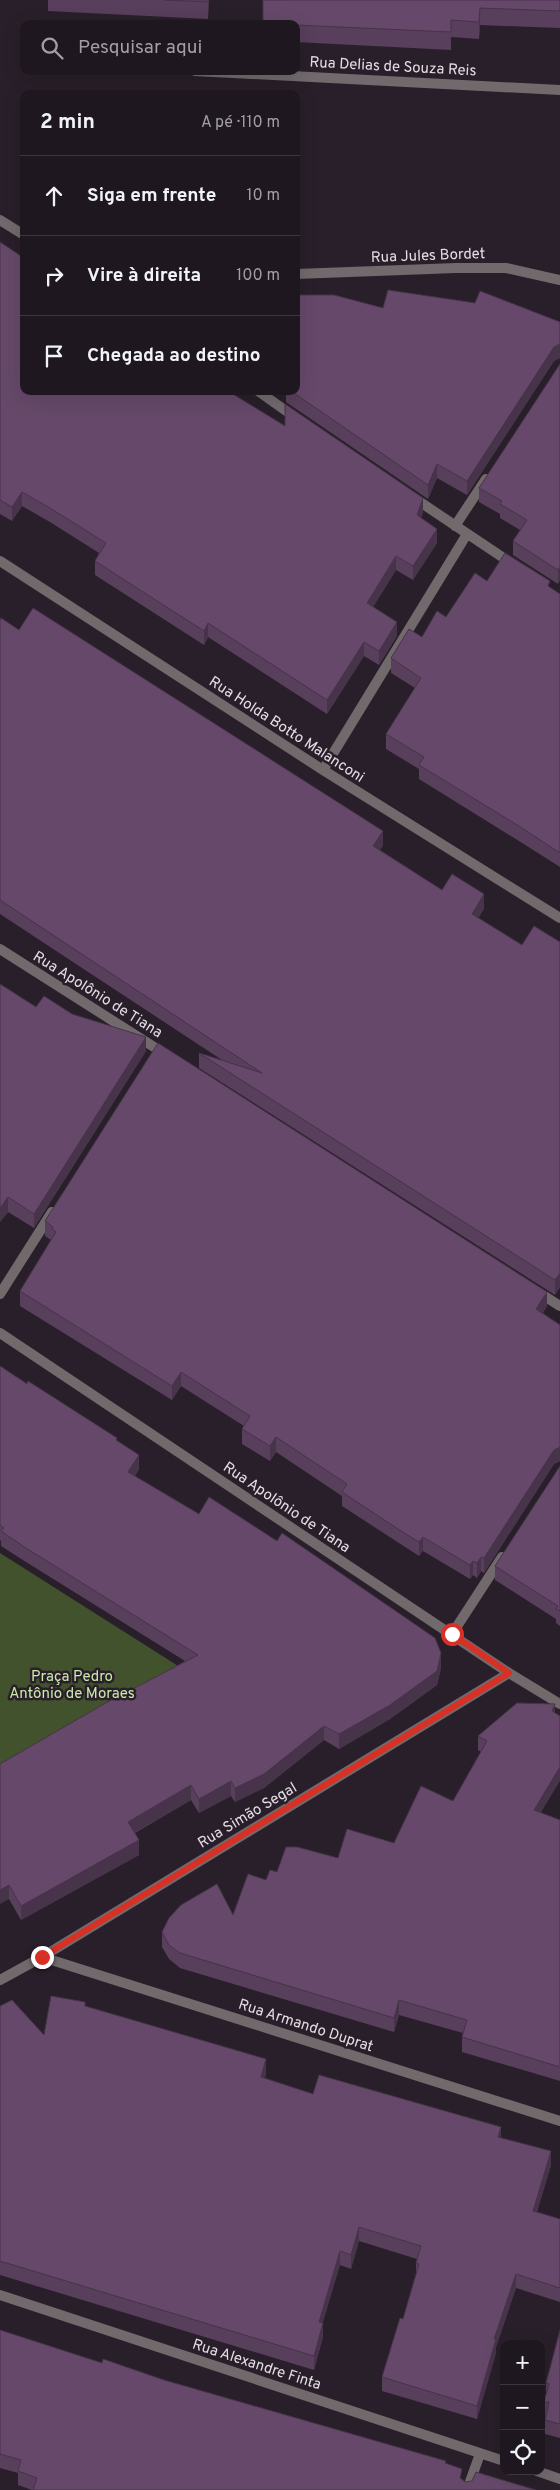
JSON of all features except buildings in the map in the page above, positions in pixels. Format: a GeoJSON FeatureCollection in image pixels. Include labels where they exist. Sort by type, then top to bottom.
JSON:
{"type":"FeatureCollection","features":[{"type":"Feature","properties":{"kind":"street","name":"Rua Delias de Souza Reis"},"geometry":{"type":"LineString","coordinates":[[272,75],[560,90]]}},
{"type":"Feature","properties":{"kind":"street"},"geometry":{"type":"LineString","coordinates":[[0,220],[20,232]]}},
{"type":"Feature","properties":{"kind":"street","name":"Rua Jules Bordet"},"geometry":{"type":"LineString","coordinates":[[300,274],[506,268],[560,280]]}},
{"type":"Feature","properties":{"kind":"street"},"geometry":{"type":"LineString","coordinates":[[264,395],[307,425]]}},
{"type":"Feature","properties":{"kind":"street"},"geometry":{"type":"LineString","coordinates":[[455,526],[492,470]]}},
{"type":"Feature","properties":{"kind":"street"},"geometry":{"type":"LineString","coordinates":[[406,492],[521,569]]}},
{"type":"Feature","properties":{"kind":"street"},"geometry":{"type":"LineString","coordinates":[[323,770],[467,534]]}},
{"type":"Feature","properties":{"kind":"street","name":"Rua Holda Botto Malanconi"},"geometry":{"type":"LineString","coordinates":[[0,561],[323,770],[560,918]]}},
{"type":"Feature","properties":{"kind":"street","name":"Rua Apolônio de Tiana"},"geometry":{"type":"LineString","coordinates":[[0,949],[153,1052],[173,1059]]}},
{"type":"Feature","properties":{"kind":"street"},"geometry":{"type":"LineString","coordinates":[[0,1294],[57,1204]]}},
{"type":"Feature","properties":{"kind":"street"},"geometry":{"type":"LineString","coordinates":[[526,1284],[560,1306]]}},
{"type":"Feature","properties":{"kind":"street","name":"Rua Apolônio de Tiana"},"geometry":{"type":"LineString","coordinates":[[0,1333],[509,1673],[560,1704]]}},
{"type":"Feature","properties":{"kind":"street"},"geometry":{"type":"LineString","coordinates":[[452,1634],[506,1551]]}},
{"type":"Feature","properties":{"kind":"street","name":"Rua Simão Segal"},"geometry":{"type":"LineString","coordinates":[[0,1980],[42,1957],[509,1673]]}},
{"type":"Feature","properties":{"kind":"street","name":"Rua Armando Duprat"},"geometry":{"type":"LineString","coordinates":[[42,1957],[560,2121]]}},
{"type":"Feature","properties":{"kind":"street","name":"Rua Alexandre Finta"},"geometry":{"type":"LineString","coordinates":[[0,2295],[500,2460]]}},
{"type":"Feature","properties":{"kind":"street"},"geometry":{"type":"LineString","coordinates":[[467,2490],[480,2454]]}},
{"type":"Feature","properties":{"kind":"street"},"geometry":{"type":"LineString","coordinates":[[545,2473],[560,2478]]}},
{"type":"Feature","properties":{"kind":"green space","name":"Praça Pedro Antônio de Moraes"},"geometry":{"type":"Polygon","coordinates":[[[0,1553],[216,1690],[0,1783],[0,1553]]]}},
{"type":"Feature","properties":{"kind":"route"},"geometry":{"type":"LineString","coordinates":[[42,1957],[509,1673],[452,1634]]}}]}
